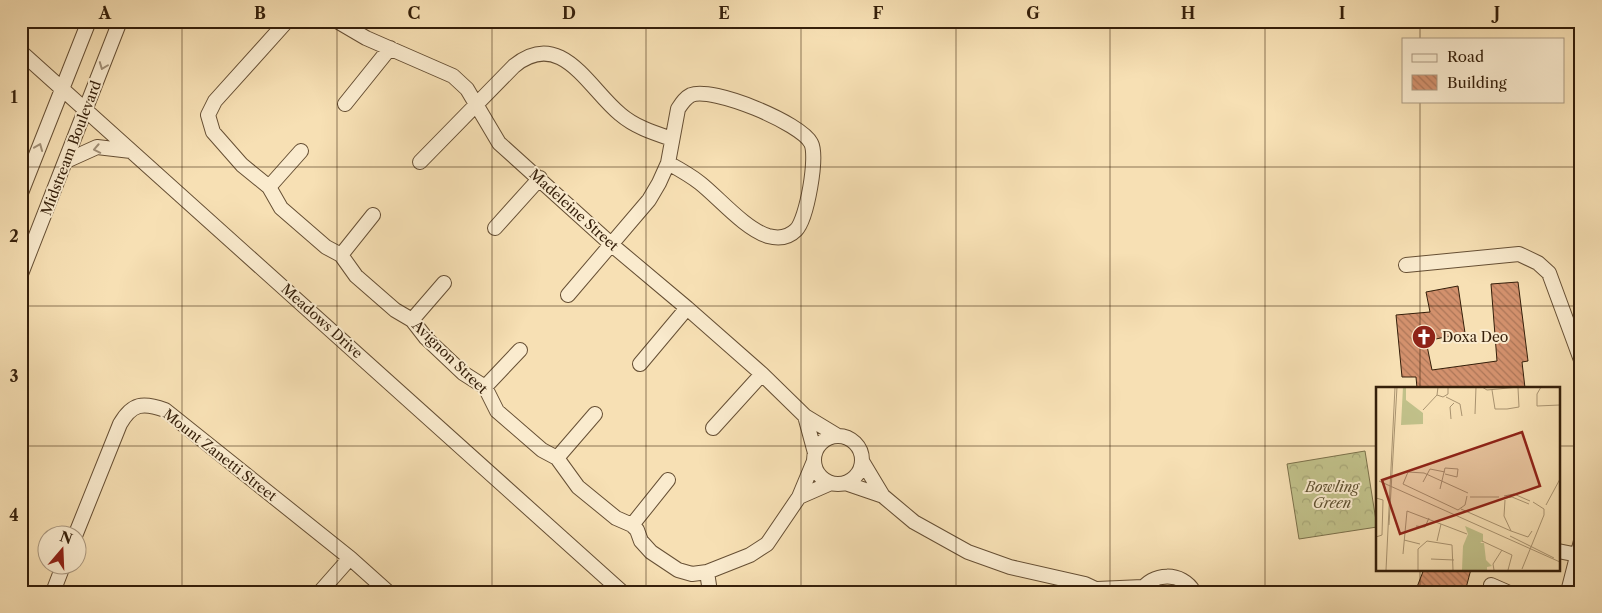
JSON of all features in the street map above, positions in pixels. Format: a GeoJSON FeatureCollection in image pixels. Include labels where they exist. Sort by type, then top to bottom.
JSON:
{"type":"FeatureCollection","features":[{"type":"Feature","properties":{"kind":"street","name":"Midstream Boulevard"},"geometry":{"type":"LineString","coordinates":[[21,193],[89,21]]}},
{"type":"Feature","properties":{"kind":"street","name":"Midstream Boulevard"},"geometry":{"type":"LineString","coordinates":[[21,274],[120,21]]}},
{"type":"Feature","properties":{"kind":"street","name":"Avignon Street"},"geometry":{"type":"LineString","coordinates":[[287,21],[215,101],[208,115],[213,132],[242,165],[269,187],[281,208],[326,246],[341,255],[356,276],[395,310],[412,320],[426,338],[463,373],[485,387],[497,410],[542,450],[557,458],[578,487],[616,518],[632,525],[640,541],[665,562],[678,570],[692,574],[707,572],[750,555],[767,544],[799,497],[814,457]]}},
{"type":"Feature","properties":{"kind":"street","name":"Madeleine Street"},"geometry":{"type":"LineString","coordinates":[[337,21],[390,48],[453,76],[468,89],[499,143],[612,245],[762,374],[805,416],[858,446],[862,461],[882,496],[914,522],[968,552],[1010,567],[1099,590],[1141,589],[1158,577],[1167,576],[1185,581],[1194,592]]}},
{"type":"Feature","properties":{"kind":"street"},"geometry":{"type":"LineString","coordinates":[[345,104],[390,48]]}},
{"type":"Feature","properties":{"kind":"street","name":"Meadows Drive"},"geometry":{"type":"LineString","coordinates":[[21,52],[622,592]]}},
{"type":"Feature","properties":{"kind":"street"},"geometry":{"type":"LineString","coordinates":[[420,162],[526,57],[536,53],[549,54],[563,59],[577,69],[608,104],[622,116],[641,127],[672,138]]}},
{"type":"Feature","properties":{"kind":"street"},"geometry":{"type":"LineString","coordinates":[[568,295],[649,200],[668,163],[678,109],[683,101],[697,94],[713,94],[742,104],[793,127],[810,142],[814,152],[812,174],[803,219],[798,229],[789,236],[781,238],[758,233],[699,182],[668,163]]}},
{"type":"Feature","properties":{"kind":"street"},"geometry":{"type":"LineString","coordinates":[[66,161],[97,147],[132,151]]}},
{"type":"Feature","properties":{"kind":"street"},"geometry":{"type":"LineString","coordinates":[[269,187],[301,151]]}},
{"type":"Feature","properties":{"kind":"street"},"geometry":{"type":"LineString","coordinates":[[495,228],[540,178]]}},
{"type":"Feature","properties":{"kind":"street"},"geometry":{"type":"LineString","coordinates":[[341,255],[373,215]]}},
{"type":"Feature","properties":{"kind":"street"},"geometry":{"type":"LineString","coordinates":[[1406,265],[1519,254],[1529,258],[1549,273],[1581,360]]}},
{"type":"Feature","properties":{"kind":"street"},"geometry":{"type":"LineString","coordinates":[[412,320],[444,283]]}},
{"type":"Feature","properties":{"kind":"street"},"geometry":{"type":"LineString","coordinates":[[640,364],[687,308]]}},
{"type":"Feature","properties":{"kind":"street"},"geometry":{"type":"LineString","coordinates":[[485,387],[520,350]]}},
{"type":"Feature","properties":{"kind":"street"},"geometry":{"type":"LineString","coordinates":[[713,428],[762,374]]}},
{"type":"Feature","properties":{"kind":"street","name":"Mount Zanetti Street"},"geometry":{"type":"LineString","coordinates":[[79,526],[120,424],[131,410],[148,404],[166,410],[350,558],[388,592]]}},
{"type":"Feature","properties":{"kind":"street"},"geometry":{"type":"LineString","coordinates":[[557,458],[595,414]]}},
{"type":"Feature","properties":{"kind":"street"},"geometry":{"type":"LineString","coordinates":[[805,416],[820,475],[838,483]]}},
{"type":"Feature","properties":{"kind":"street"},"geometry":{"type":"LineString","coordinates":[[814,457],[824,440],[838,436]]}},
{"type":"Feature","properties":{"kind":"street"},"geometry":{"type":"LineString","coordinates":[[799,497],[857,475],[862,461]]}},
{"type":"Feature","properties":{"kind":"street"},"geometry":{"type":"LineString","coordinates":[[632,525],[668,480]]}},
{"type":"Feature","properties":{"kind":"street","name":"Madeleine Street"},"geometry":{"type":"LineString","coordinates":[[838,483],[882,496]]}},
{"type":"Feature","properties":{"kind":"street"},"geometry":{"type":"LineString","coordinates":[[1568,592],[1581,541]]}},
{"type":"Feature","properties":{"kind":"street"},"geometry":{"type":"LineString","coordinates":[[1560,551],[1578,556]]}},
{"type":"Feature","properties":{"kind":"street"},"geometry":{"type":"LineString","coordinates":[[320,592],[350,558]]}},
{"type":"Feature","properties":{"kind":"street"},"geometry":{"type":"LineString","coordinates":[[707,572],[710,592]]}},
{"type":"Feature","properties":{"kind":"street"},"geometry":{"type":"LineString","coordinates":[[53,592],[59,576]]}},
{"type":"Feature","properties":{"kind":"street"},"geometry":{"type":"LineString","coordinates":[[1491,585],[1507,592]]}},
{"type":"Feature","properties":{"kind":"green space","name":"Bowling Green"},"geometry":{"type":"Polygon","coordinates":[[[1365,451],[1376,527],[1299,539],[1287,464],[1365,451]]]}},
{"type":"Feature","properties":{"kind":"building","name":"Doxa Deo"},"geometry":{"type":"Polygon","coordinates":[[[1518,282],[1528,361],[1522,362],[1525,387],[1417,387],[1416,377],[1402,377],[1396,315],[1430,312],[1426,292],[1458,286],[1465,333],[1426,341],[1432,370],[1497,361],[1491,284],[1518,282]]]}},
{"type":"Feature","properties":{"kind":"building"},"geometry":{"type":"Polygon","coordinates":[[[1424,570],[1471,570],[1465,592],[1431,592],[1417,587],[1424,570]]]}},
{"type":"Feature","properties":{"kind":"place","name":"Doxa Deo"},"geometry":{"type":"Point","coordinates":[1424,337]}}]}
